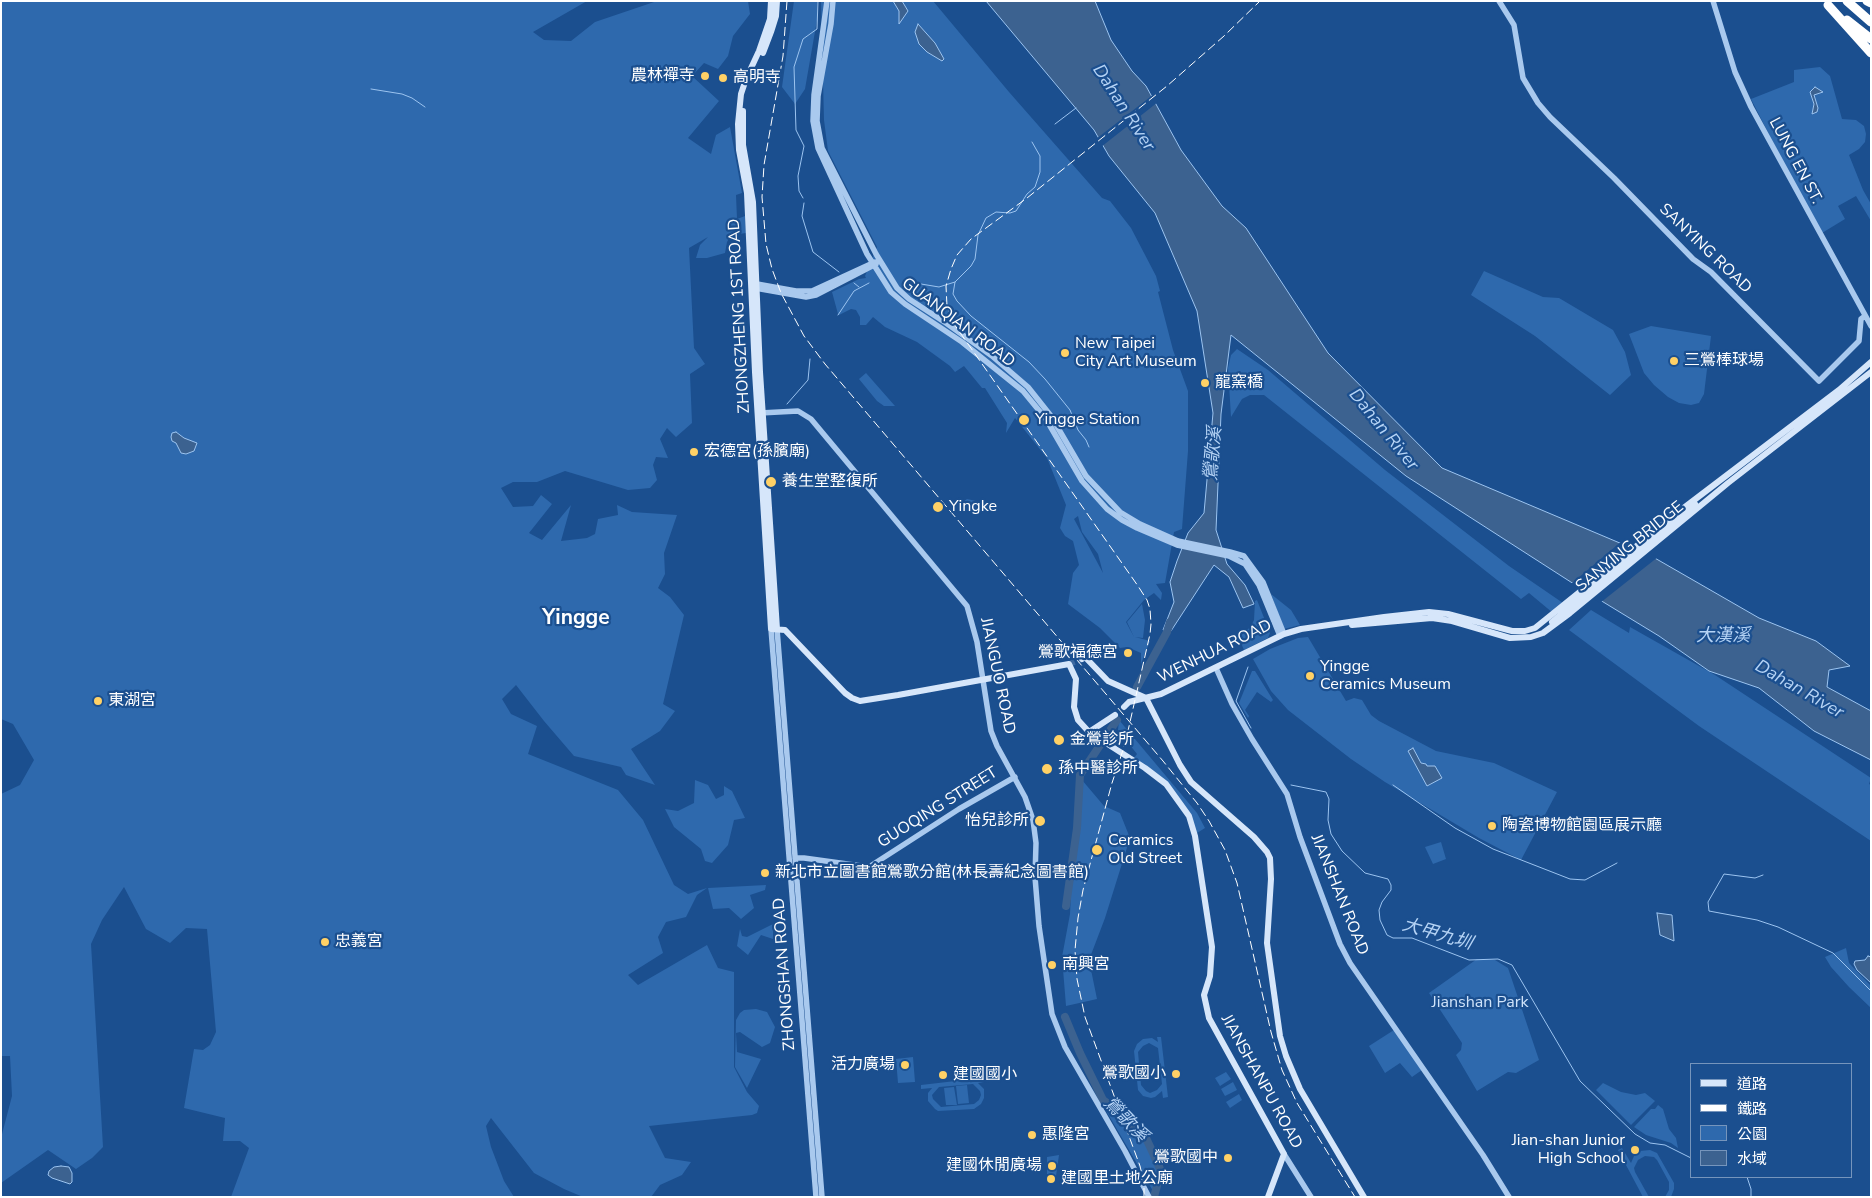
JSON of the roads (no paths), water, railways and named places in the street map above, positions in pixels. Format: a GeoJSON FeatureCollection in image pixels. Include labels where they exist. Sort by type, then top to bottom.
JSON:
{"type":"FeatureCollection","features":[{"type":"Feature","properties":{"kind":"highway"},"geometry":{"type":"LineString","coordinates":[[1847,1],[1871,22]]}},
{"type":"Feature","properties":{"kind":"highway"},"geometry":{"type":"LineString","coordinates":[[1867,1],[1871,3]]}},
{"type":"Feature","properties":{"kind":"highway"},"geometry":{"type":"LineString","coordinates":[[1826,3],[1871,39]]}},
{"type":"Feature","properties":{"kind":"highway"},"geometry":{"type":"LineString","coordinates":[[1826,3],[1871,53]]}},
{"type":"Feature","properties":{"kind":"main road","name":"ZHONGZHENG 1ST ROAD"},"geometry":{"type":"LineString","coordinates":[[756,287],[748,193],[739,150],[739,104],[746,80],[759,51],[769,21],[771,1]]}},
{"type":"Feature","properties":{"kind":"main road","name":"ZHONGZHENG 1ST ROAD"},"geometry":{"type":"LineString","coordinates":[[774,629],[761,413],[754,202],[743,145],[743,104],[751,77],[771,32],[776,16],[777,1]]}},
{"type":"Feature","properties":{"kind":"main road"},"geometry":{"type":"LineString","coordinates":[[1840,392],[1871,362]]}},
{"type":"Feature","properties":{"kind":"main road"},"geometry":{"type":"LineString","coordinates":[[1840,392],[1871,372]]}},
{"type":"Feature","properties":{"kind":"main road","name":"SANYING BRIDGE"},"geometry":{"type":"LineString","coordinates":[[1408,617],[1442,619],[1516,638],[1531,637],[1543,633],[1578,608],[1726,481],[1840,392]]}},
{"type":"Feature","properties":{"kind":"main road"},"geometry":{"type":"LineString","coordinates":[[1550,624],[1726,481]]}},
{"type":"Feature","properties":{"kind":"main road","name":"SANYING BRIDGE"},"geometry":{"type":"LineString","coordinates":[[1408,617],[1429,612],[1448,614],[1512,631],[1530,630],[1539,626],[1681,510],[1726,481]]}},
{"type":"Feature","properties":{"kind":"main road","name":"WENHUA ROAD"},"geometry":{"type":"LineString","coordinates":[[1143,697],[1161,694],[1282,635],[1301,629],[1344,624],[1356,625],[1408,617]]}},
{"type":"Feature","properties":{"kind":"main road"},"geometry":{"type":"LineString","coordinates":[[774,629],[785,630],[845,693],[860,701],[1069,664],[1076,679],[1074,707],[1078,720],[1089,732],[1115,715]]}},
{"type":"Feature","properties":{"kind":"main road"},"geometry":{"type":"LineString","coordinates":[[1082,659],[1084,657],[1108,681],[1143,697],[1191,782],[1254,837],[1267,852],[1270,858],[1271,878],[1266,943],[1280,1036],[1300,1089],[1364,1197]]}},
{"type":"Feature","properties":{"kind":"main road"},"geometry":{"type":"LineString","coordinates":[[1124,707],[1129,702],[1143,697]]}},
{"type":"Feature","properties":{"kind":"main road","name":"JIANSHANPU ROAD"},"geometry":{"type":"LineString","coordinates":[[1089,732],[1166,784],[1189,816],[1195,836],[1212,947],[1210,976],[1204,995],[1209,1018],[1284,1154]]}},
{"type":"Feature","properties":{"kind":"main road"},"geometry":{"type":"LineString","coordinates":[[1268,1197],[1284,1154]]}},
{"type":"Feature","properties":{"kind":"street","name":"GUANQIAN ROAD"},"geometry":{"type":"LineString","coordinates":[[827,1],[814,95],[813,122],[823,162],[873,265],[891,292],[905,304],[962,342],[1023,391],[1046,419],[1082,482],[1108,509],[1137,528],[1182,544]]}},
{"type":"Feature","properties":{"kind":"street","name":"GUANQIAN ROAD"},"geometry":{"type":"LineString","coordinates":[[833,1],[831,24],[818,96],[817,121],[822,148],[880,261],[896,288],[992,356],[1028,387],[1051,416],[1086,476],[1117,510],[1140,524],[1182,544]]}},
{"type":"Feature","properties":{"kind":"street","name":"SANYING ROAD"},"geometry":{"type":"LineString","coordinates":[[1499,1],[1514,24],[1526,85],[1550,117],[1614,178],[1693,259],[1711,272],[1820,381],[1860,340],[1861,319],[1865,316]]}},
{"type":"Feature","properties":{"kind":"street","name":"LUNG EN ST."},"geometry":{"type":"LineString","coordinates":[[1713,1],[1735,72],[1751,107],[1871,326]]}},
{"type":"Feature","properties":{"kind":"street"},"geometry":{"type":"LineString","coordinates":[[756,287],[791,295],[806,297],[816,295],[880,261]]}},
{"type":"Feature","properties":{"kind":"street"},"geometry":{"type":"LineString","coordinates":[[756,287],[812,291],[873,265]]}},
{"type":"Feature","properties":{"kind":"street","name":"JIANGUO ROAD"},"geometry":{"type":"LineString","coordinates":[[761,413],[798,411],[810,419],[967,606],[973,623],[991,731],[997,746],[1025,797],[1033,820],[1036,843],[1035,877],[1039,926],[1052,1014],[1065,1047],[1147,1196]]}},
{"type":"Feature","properties":{"kind":"street"},"geometry":{"type":"LineString","coordinates":[[1182,544],[1244,556],[1257,572],[1266,588],[1282,635]]}},
{"type":"Feature","properties":{"kind":"street","name":"ZHONGSHAN ROAD"},"geometry":{"type":"LineString","coordinates":[[774,629],[790,852],[822,1197]]}},
{"type":"Feature","properties":{"kind":"street","name":"ZHONGSHAN ROAD"},"geometry":{"type":"LineString","coordinates":[[774,629],[795,858],[816,1197]]}},
{"type":"Feature","properties":{"kind":"street","name":"JIANSHAN ROAD"},"geometry":{"type":"LineString","coordinates":[[1216,668],[1232,704],[1287,794],[1300,837],[1340,944],[1350,963],[1483,1155],[1509,1197]]}},
{"type":"Feature","properties":{"kind":"street","name":"GUOQING STREET"},"geometry":{"type":"LineString","coordinates":[[795,858],[869,867],[958,809],[1015,777]]}},
{"type":"Feature","properties":{"kind":"street"},"geometry":{"type":"LineString","coordinates":[[790,852],[795,858]]}},
{"type":"Feature","properties":{"kind":"street","name":"JIANSHANPU ROAD"},"geometry":{"type":"LineString","coordinates":[[1284,1154],[1310,1196]]}},
{"type":"Feature","properties":{"kind":"water"},"geometry":{"type":"Polygon","coordinates":[[[893,1],[902,1],[908,11],[899,24],[899,11],[893,1]]]}},
{"type":"Feature","properties":{"kind":"water"},"geometry":{"type":"Polygon","coordinates":[[[986,1],[1095,1],[1111,40],[1132,71],[1146,86],[1181,150],[1222,206],[1246,228],[1328,353],[1442,468],[1653,557],[1759,618],[1816,641],[1850,666],[1829,670],[1827,687],[1871,711],[1871,760],[1814,731],[1759,688],[1709,671],[1659,636],[1577,586],[1406,476],[1231,335],[1221,414],[1216,530],[1227,564],[1245,585],[1254,604],[1243,608],[1229,577],[1214,565],[1171,631],[1163,630],[1174,602],[1170,582],[1177,561],[1188,533],[1204,513],[1213,413],[1197,311],[1155,213],[1109,156],[1094,130],[986,1]]]}},
{"type":"Feature","properties":{"kind":"water"},"geometry":{"type":"Polygon","coordinates":[[[918,24],[935,43],[944,59],[942,61],[927,52],[919,44],[915,32],[918,24]]]}},
{"type":"Feature","properties":{"kind":"water"},"geometry":{"type":"Polygon","coordinates":[[[1815,87],[1823,92],[1814,95],[1818,108],[1817,112],[1812,114],[1814,104],[1810,92],[1815,87]]]}},
{"type":"Feature","properties":{"kind":"water"},"geometry":{"type":"Polygon","coordinates":[[[176,432],[184,438],[197,443],[194,451],[186,454],[181,453],[171,437],[172,433],[176,432]]]}},
{"type":"Feature","properties":{"kind":"water"},"geometry":{"type":"Polygon","coordinates":[[[1413,748],[1421,763],[1427,766],[1435,766],[1442,778],[1427,786],[1408,751],[1413,748]]]}},
{"type":"Feature","properties":{"kind":"water"},"geometry":{"type":"Polygon","coordinates":[[[1657,913],[1672,915],[1674,941],[1660,935],[1657,913]]]}},
{"type":"Feature","properties":{"kind":"water"},"geometry":{"type":"Polygon","coordinates":[[[1868,956],[1871,957],[1871,983],[1857,970],[1854,964],[1855,961],[1865,960],[1868,956]]]}},
{"type":"Feature","properties":{"kind":"water"},"geometry":{"type":"Polygon","coordinates":[[[54,1167],[69,1167],[72,1173],[72,1182],[70,1184],[48,1175],[49,1171],[54,1167]]]}},
{"type":"Feature","properties":{"kind":"waterway"},"geometry":{"type":"LineString","coordinates":[[803,198],[799,191],[798,176],[804,146],[796,130],[794,67],[803,39],[817,29],[818,1]]}},
{"type":"Feature","properties":{"kind":"waterway"},"geometry":{"type":"LineString","coordinates":[[371,89],[402,94],[425,107]]}},
{"type":"Feature","properties":{"kind":"waterway"},"geometry":{"type":"LineString","coordinates":[[1055,124],[1076,108]]}},
{"type":"Feature","properties":{"kind":"waterway"},"geometry":{"type":"LineString","coordinates":[[1032,142],[1040,156],[1040,172],[1035,187],[1027,194],[1016,211],[1010,213],[996,212],[986,218],[978,235],[975,259],[971,266],[955,282],[953,294],[971,316],[1029,362],[1045,379],[1070,410],[1078,430],[1089,447]]}},
{"type":"Feature","properties":{"kind":"waterway"},"geometry":{"type":"LineString","coordinates":[[804,203],[802,216],[813,252],[839,272]]}},
{"type":"Feature","properties":{"kind":"waterway"},"geometry":{"type":"LineString","coordinates":[[915,283],[939,287],[955,282]]}},
{"type":"Feature","properties":{"kind":"waterway"},"geometry":{"type":"LineString","coordinates":[[854,283],[859,287]]}},
{"type":"Feature","properties":{"kind":"waterway"},"geometry":{"type":"LineString","coordinates":[[838,315],[854,291],[869,283]]}},
{"type":"Feature","properties":{"kind":"waterway"},"geometry":{"type":"LineString","coordinates":[[787,404],[808,380],[810,359]]}},
{"type":"Feature","properties":{"kind":"waterway","name":"鶯歌溪"},"geometry":{"type":"LineString","coordinates":[[1137,687],[1167,632],[1170,622]]}},
{"type":"Feature","properties":{"kind":"waterway","name":"大甲九圳"},"geometry":{"type":"LineString","coordinates":[[1248,667],[1236,701],[1251,728]]}},
{"type":"Feature","properties":{"kind":"waterway","name":"鶯歌溪"},"geometry":{"type":"LineString","coordinates":[[1066,906],[1077,828],[1080,775],[1117,720]]}},
{"type":"Feature","properties":{"kind":"waterway","name":"大甲九圳"},"geometry":{"type":"LineString","coordinates":[[1291,785],[1326,792],[1329,799],[1328,820],[1331,834],[1342,851],[1365,873],[1388,879],[1391,890],[1382,902],[1379,910],[1380,920],[1387,935],[1393,938],[1412,938],[1469,960],[1498,959],[1512,965],[1580,1081],[1635,1134],[1650,1143],[1665,1145],[1690,1158]]}},
{"type":"Feature","properties":{"kind":"waterway"},"geometry":{"type":"LineString","coordinates":[[1393,785],[1455,828],[1493,849],[1570,879],[1585,880],[1617,863]]}},
{"type":"Feature","properties":{"kind":"waterway","name":"大甲九圳"},"geometry":{"type":"LineString","coordinates":[[1763,875],[1755,878],[1724,874],[1708,902],[1709,911],[1757,920],[1778,927],[1833,953],[1871,991]]}},
{"type":"Feature","properties":{"kind":"waterway","name":"鶯歌溪"},"geometry":{"type":"LineString","coordinates":[[1065,1017],[1103,1100],[1119,1112],[1146,1138],[1161,1171],[1154,1197]]}},
{"type":"Feature","properties":{"kind":"waterway","name":"大甲九圳"},"geometry":{"type":"LineString","coordinates":[[1747,1178],[1751,1189],[1751,1197]]}},
{"type":"Feature","properties":{"kind":"tunnel"},"geometry":{"type":"LineString","coordinates":[[1069,664],[1082,659]]}},
{"type":"Feature","properties":{"kind":"railway"},"geometry":{"type":"LineString","coordinates":[[787,1],[783,56],[764,165],[762,197],[766,244],[772,269],[781,293],[804,336],[825,364],[1163,761],[1209,821],[1225,850],[1237,883],[1271,1032],[1282,1070],[1297,1103],[1355,1197]]}},
{"type":"Feature","properties":{"kind":"railway"},"geometry":{"type":"LineString","coordinates":[[1144,1197],[1144,1183],[1140,1166],[1085,1017],[1077,979],[1075,950],[1083,890],[1112,783],[1125,744],[1150,634],[1150,609],[1147,600],[1138,586],[954,324],[947,306],[946,286],[957,255],[971,239],[1027,198],[1167,86],[1224,36],[1260,1]]}},
{"type":"Feature","properties":{"kind":"place","name":"農林禪寺"},"geometry":{"type":"Point","coordinates":[705,76]}},
{"type":"Feature","properties":{"kind":"place","name":"高明寺"},"geometry":{"type":"Point","coordinates":[723,78]}},
{"type":"Feature","properties":{"kind":"place","name":"New Taipei City Art Museum"},"geometry":{"type":"Point","coordinates":[1065,353]}},
{"type":"Feature","properties":{"kind":"place","name":"三鶯棒球場"},"geometry":{"type":"Point","coordinates":[1674,361]}},
{"type":"Feature","properties":{"kind":"place","name":"龍窯橋"},"geometry":{"type":"Point","coordinates":[1205,383]}},
{"type":"Feature","properties":{"kind":"place","name":"Yingge Station"},"geometry":{"type":"Point","coordinates":[1024,420]}},
{"type":"Feature","properties":{"kind":"place","name":"宏德宮(孫臏廟)"},"geometry":{"type":"Point","coordinates":[694,452]}},
{"type":"Feature","properties":{"kind":"place","name":"養生堂整復所"},"geometry":{"type":"Point","coordinates":[771,482]}},
{"type":"Feature","properties":{"kind":"place","name":"Yingke"},"geometry":{"type":"Point","coordinates":[938,507]}},
{"type":"Feature","properties":{"kind":"place","name":"鶯歌福德宮"},"geometry":{"type":"Point","coordinates":[1128,653]}},
{"type":"Feature","properties":{"kind":"place","name":"Yingge Ceramics Museum"},"geometry":{"type":"Point","coordinates":[1310,676]}},
{"type":"Feature","properties":{"kind":"place","name":"東湖宮"},"geometry":{"type":"Point","coordinates":[98,701]}},
{"type":"Feature","properties":{"kind":"place","name":"金鶯診所"},"geometry":{"type":"Point","coordinates":[1059,740]}},
{"type":"Feature","properties":{"kind":"place","name":"孫中醫診所"},"geometry":{"type":"Point","coordinates":[1047,769]}},
{"type":"Feature","properties":{"kind":"place","name":"怡兒診所"},"geometry":{"type":"Point","coordinates":[1040,821]}},
{"type":"Feature","properties":{"kind":"place","name":"陶瓷博物館園區展示廳"},"geometry":{"type":"Point","coordinates":[1492,826]}},
{"type":"Feature","properties":{"kind":"place","name":"Ceramics Old Street"},"geometry":{"type":"Point","coordinates":[1097,850]}},
{"type":"Feature","properties":{"kind":"place","name":"新北市立圖書館鶯歌分館(林長壽紀念圖書館)"},"geometry":{"type":"Point","coordinates":[765,873]}},
{"type":"Feature","properties":{"kind":"place","name":"忠義宮"},"geometry":{"type":"Point","coordinates":[325,942]}},
{"type":"Feature","properties":{"kind":"place","name":"南興宮"},"geometry":{"type":"Point","coordinates":[1052,965]}},
{"type":"Feature","properties":{"kind":"place","name":"活力廣場"},"geometry":{"type":"Point","coordinates":[905,1065]}},
{"type":"Feature","properties":{"kind":"place","name":"鶯歌國小"},"geometry":{"type":"Point","coordinates":[1176,1074]}},
{"type":"Feature","properties":{"kind":"place","name":"建國國小"},"geometry":{"type":"Point","coordinates":[943,1075]}},
{"type":"Feature","properties":{"kind":"place","name":"惠隆宮"},"geometry":{"type":"Point","coordinates":[1032,1135]}},
{"type":"Feature","properties":{"kind":"place","name":"Jian-shan Junior High School"},"geometry":{"type":"Point","coordinates":[1635,1150]}},
{"type":"Feature","properties":{"kind":"place","name":"鶯歌國中"},"geometry":{"type":"Point","coordinates":[1228,1158]}},
{"type":"Feature","properties":{"kind":"place","name":"建國休閒廣場"},"geometry":{"type":"Point","coordinates":[1052,1166]}},
{"type":"Feature","properties":{"kind":"place","name":"建國里土地公廟"},"geometry":{"type":"Point","coordinates":[1051,1179]}},
{"type":"Feature","properties":{"kind":"district","name":"Yingge"},"geometry":{"type":"Point","coordinates":[576,619]}},
{"type":"Feature","properties":{"kind":"water label","name":"Dahan River"},"geometry":{"type":"Point","coordinates":[1123,108]}},
{"type":"Feature","properties":{"kind":"water label","name":"Dahan River"},"geometry":{"type":"Point","coordinates":[1383,430]}},
{"type":"Feature","properties":{"kind":"water label","name":"大漢溪"},"geometry":{"type":"Point","coordinates":[1723,637]}},
{"type":"Feature","properties":{"kind":"water label","name":"Dahan River"},"geometry":{"type":"Point","coordinates":[1799,690]}},
{"type":"Feature","properties":{"kind":"park label","name":"Jianshan Park"},"geometry":{"type":"Point","coordinates":[1480,1003]}}]}
